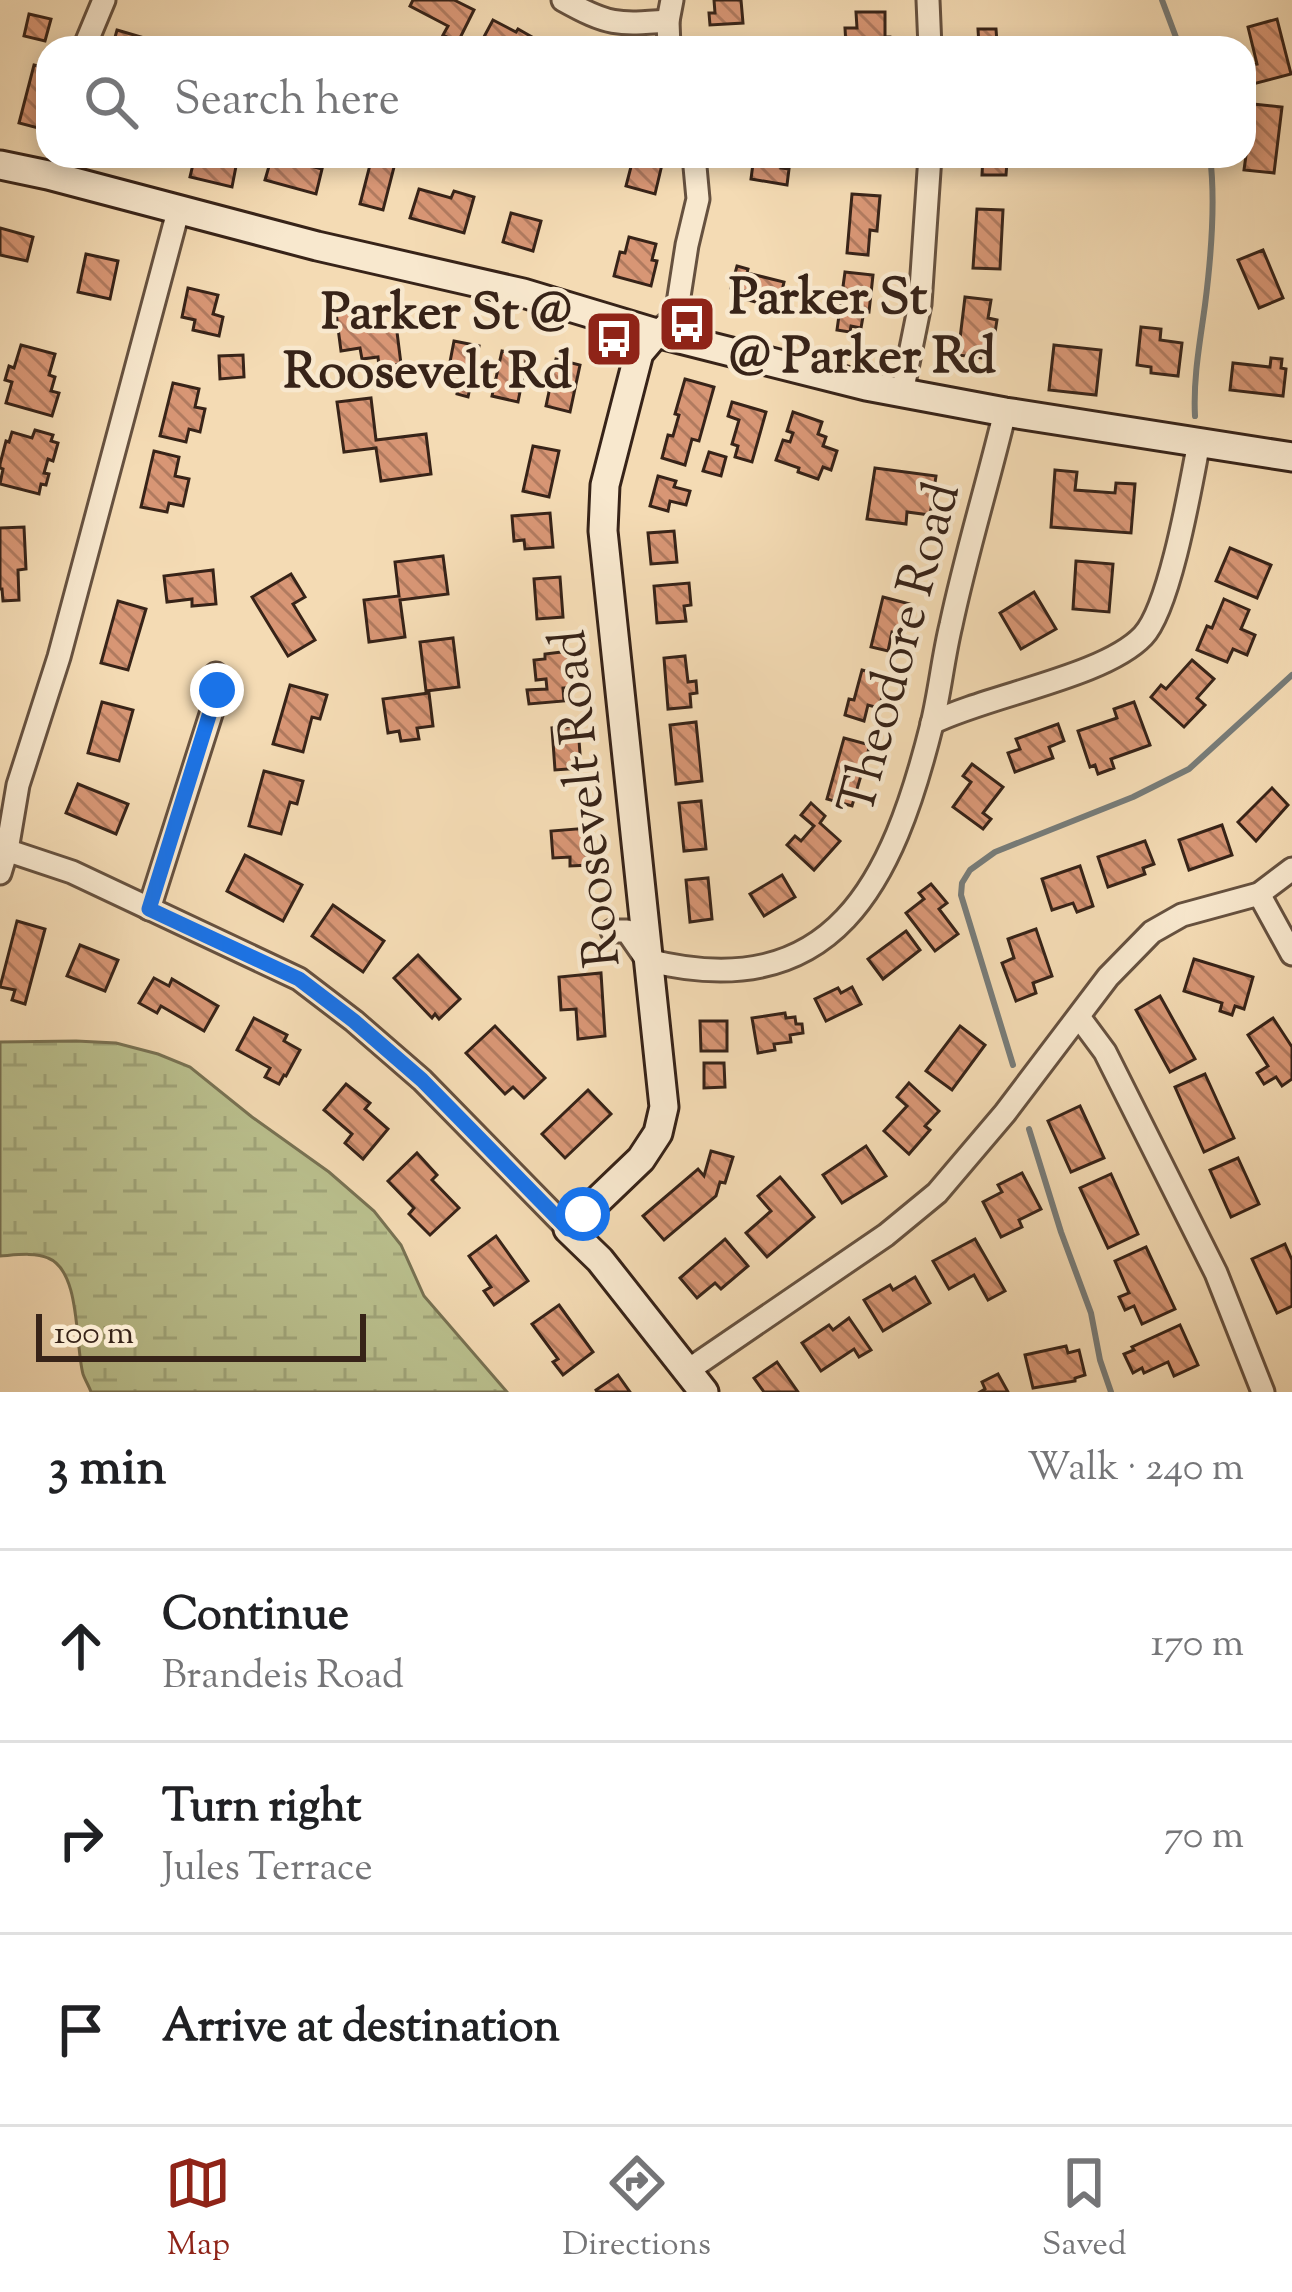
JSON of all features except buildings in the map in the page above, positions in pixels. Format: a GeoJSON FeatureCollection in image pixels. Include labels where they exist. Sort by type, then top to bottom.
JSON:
{"type":"FeatureCollection","features":[{"type":"Feature","properties":{"kind":"main road"},"geometry":{"type":"LineString","coordinates":[[0,165],[36,165]]}},
{"type":"Feature","properties":{"kind":"main road"},"geometry":{"type":"LineString","coordinates":[[60,168],[179,208],[317,246],[523,292],[656,333],[902,394],[1292,457]]}},
{"type":"Feature","properties":{"kind":"main road","name":"Roosevelt Road"},"geometry":{"type":"LineString","coordinates":[[568,1229],[641,1159],[658,1133],[664,1107],[603,531],[605,485],[639,353],[656,333]]}},
{"type":"Feature","properties":{"kind":"main road"},"geometry":{"type":"LineString","coordinates":[[568,1229],[600,1260],[696,1382]]}},
{"type":"Feature","properties":{"kind":"street"},"geometry":{"type":"LineString","coordinates":[[89,36],[104,0]]}},
{"type":"Feature","properties":{"kind":"street"},"geometry":{"type":"LineString","coordinates":[[562,0],[598,19],[625,24],[670,10]]}},
{"type":"Feature","properties":{"kind":"street"},"geometry":{"type":"LineString","coordinates":[[928,0],[930,36]]}},
{"type":"Feature","properties":{"kind":"street"},"geometry":{"type":"LineString","coordinates":[[656,333],[676,316],[698,199],[695,168]]}},
{"type":"Feature","properties":{"kind":"street"},"geometry":{"type":"LineString","coordinates":[[902,394],[920,304],[929,168]]}},
{"type":"Feature","properties":{"kind":"street"},"geometry":{"type":"LineString","coordinates":[[0,873],[22,771],[58,657],[179,208]]}},
{"type":"Feature","properties":{"kind":"street","name":"Theodore Road"},"geometry":{"type":"LineString","coordinates":[[611,931],[626,931],[647,960],[698,970],[768,966],[798,956],[828,937],[861,902],[884,866],[932,723],[951,623],[1005,412]]}},
{"type":"Feature","properties":{"kind":"street"},"geometry":{"type":"LineString","coordinates":[[932,723],[958,710],[1078,672],[1117,655],[1143,636],[1159,612],[1198,442]]}},
{"type":"Feature","properties":{"kind":"street"},"geometry":{"type":"LineString","coordinates":[[149,909],[212,711],[216,674]]}},
{"type":"Feature","properties":{"kind":"street"},"geometry":{"type":"LineString","coordinates":[[4,849],[72,872],[299,979],[422,1080],[568,1229]]}},
{"type":"Feature","properties":{"kind":"street"},"geometry":{"type":"LineString","coordinates":[[696,1382],[937,1193],[1005,1113],[1108,977],[1152,932],[1182,915],[1259,894],[1292,869]]}},
{"type":"Feature","properties":{"kind":"street"},"geometry":{"type":"LineString","coordinates":[[1259,894],[1292,954]]}},
{"type":"Feature","properties":{"kind":"street"},"geometry":{"type":"LineString","coordinates":[[1079,1017],[1106,1052],[1216,1273],[1263,1392]]}},
{"type":"Feature","properties":{"kind":"green space"},"geometry":{"type":"Polygon","coordinates":[[[0,1042],[116,1043],[190,1067],[329,1172],[374,1211],[401,1245],[424,1296],[507,1392],[91,1392],[83,1374],[71,1293],[59,1266],[37,1255],[0,1256],[0,1042]]]}},
{"type":"Feature","properties":{"kind":"waterway"},"geometry":{"type":"LineString","coordinates":[[1162,0],[1176,36]]}},
{"type":"Feature","properties":{"kind":"waterway"},"geometry":{"type":"LineString","coordinates":[[1195,416],[1212,231],[1211,168]]}},
{"type":"Feature","properties":{"kind":"waterway"},"geometry":{"type":"LineString","coordinates":[[1013,1065],[961,895],[970,870],[995,852],[1133,797],[1189,769],[1292,675]]}},
{"type":"Feature","properties":{"kind":"waterway"},"geometry":{"type":"LineString","coordinates":[[1029,1129],[1091,1313],[1111,1392]]}},
{"type":"Feature","properties":{"kind":"place","name":"Parker St @ Parker Rd"},"geometry":{"type":"Point","coordinates":[687,324]}},
{"type":"Feature","properties":{"kind":"place","name":"Parker St @ Roosevelt Rd"},"geometry":{"type":"Point","coordinates":[614,339]}},
{"type":"Feature","properties":{"kind":"route"},"geometry":{"type":"LineString","coordinates":[[217,690],[149,909],[299,979],[422,1080],[568,1229],[583,1214]]}}]}
